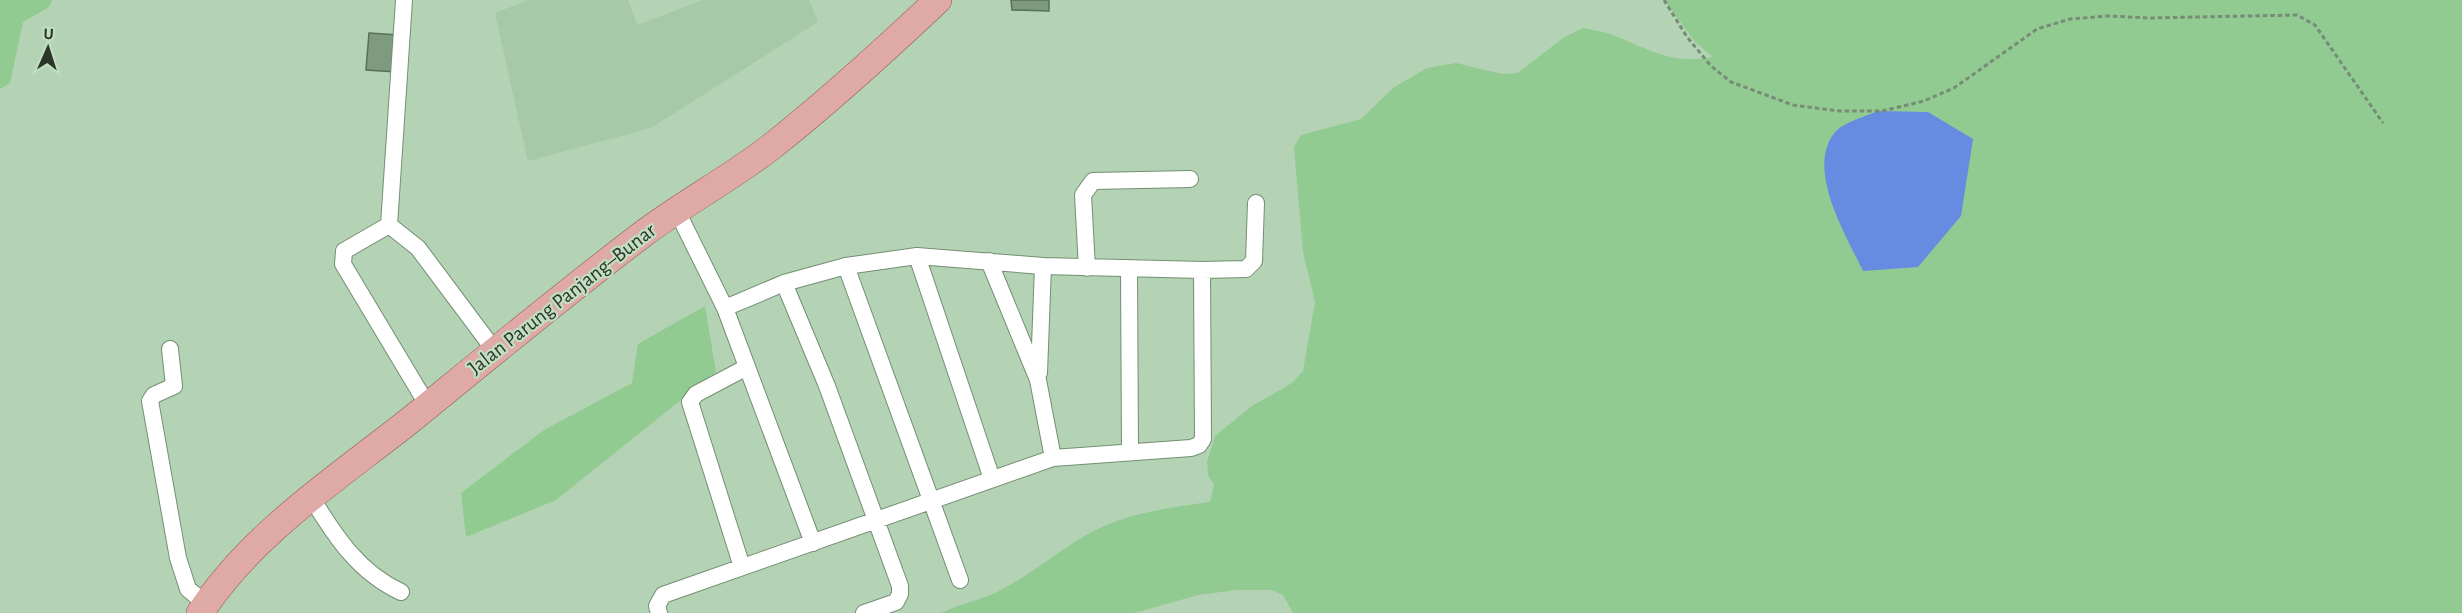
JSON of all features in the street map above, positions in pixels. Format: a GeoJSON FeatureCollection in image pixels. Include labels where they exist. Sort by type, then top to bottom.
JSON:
{"type":"FeatureCollection","features":[{"type":"Feature","properties":{"kind":"main road","name":"Jalan Parung Panjang–Bunar"},"geometry":{"type":"LineString","coordinates":[[203,609],[235,568],[265,537],[311,497],[428,406],[594,271],[676,210],[769,148],[860,71],[938,0]]}},
{"type":"Feature","properties":{"kind":"street"},"geometry":{"type":"LineString","coordinates":[[389,225],[404,0]]}},
{"type":"Feature","properties":{"kind":"street"},"geometry":{"type":"LineString","coordinates":[[1087,268],[1083,195],[1093,182],[1190,179]]}},
{"type":"Feature","properties":{"kind":"street"},"geometry":{"type":"LineString","coordinates":[[725,308],[784,283],[846,266],[917,256],[1128,270],[1246,269],[1254,261],[1256,203]]}},
{"type":"Feature","properties":{"kind":"street"},"geometry":{"type":"LineString","coordinates":[[676,210],[725,308],[813,543]]}},
{"type":"Feature","properties":{"kind":"street"},"geometry":{"type":"LineString","coordinates":[[389,225],[418,248],[495,351]]}},
{"type":"Feature","properties":{"kind":"street"},"geometry":{"type":"LineString","coordinates":[[389,225],[344,251],[343,264],[428,406]]}},
{"type":"Feature","properties":{"kind":"street"},"geometry":{"type":"LineString","coordinates":[[917,256],[992,479]]}},
{"type":"Feature","properties":{"kind":"street"},"geometry":{"type":"LineString","coordinates":[[989,261],[1038,380],[1053,458]]}},
{"type":"Feature","properties":{"kind":"street"},"geometry":{"type":"LineString","coordinates":[[846,266],[960,580]]}},
{"type":"Feature","properties":{"kind":"street"},"geometry":{"type":"LineString","coordinates":[[1038,380],[1043,266]]}},
{"type":"Feature","properties":{"kind":"street"},"geometry":{"type":"LineString","coordinates":[[1128,270],[1130,452]]}},
{"type":"Feature","properties":{"kind":"street"},"geometry":{"type":"LineString","coordinates":[[659,613],[657,606],[663,595],[1053,458],[1191,448],[1199,445],[1203,439],[1202,270]]}},
{"type":"Feature","properties":{"kind":"street"},"geometry":{"type":"LineString","coordinates":[[784,283],[827,386],[900,586],[900,594],[896,602],[864,613]]}},
{"type":"Feature","properties":{"kind":"street"},"geometry":{"type":"LineString","coordinates":[[170,349],[174,386],[154,395],[150,401],[177,558],[188,589],[203,609]]}},
{"type":"Feature","properties":{"kind":"street"},"geometry":{"type":"LineString","coordinates":[[742,567],[690,402],[696,394],[747,368]]}},
{"type":"Feature","properties":{"kind":"street"},"geometry":{"type":"LineString","coordinates":[[311,497],[337,539],[357,562],[384,584],[401,592]]}},
{"type":"Feature","properties":{"kind":"path"},"geometry":{"type":"LineString","coordinates":[[1664,0],[1693,44],[1711,66],[1731,82],[1793,105],[1839,111],[1882,111],[1924,101],[1954,88],[2037,29],[2070,19],[2108,16],[2149,18],[2297,15],[2315,25],[2383,123]]}},
{"type":"Feature","properties":{"kind":"shaded area"},"geometry":{"type":"Polygon","coordinates":[[[0,0],[52,0],[49,7],[23,22],[10,83],[0,89],[0,0]]]}},
{"type":"Feature","properties":{"kind":"shaded area"},"geometry":{"type":"Polygon","coordinates":[[[529,0],[628,0],[637,25],[703,0],[809,0],[818,22],[651,128],[528,161],[495,13],[529,0]]]}},
{"type":"Feature","properties":{"kind":"shaded area"},"geometry":{"type":"Polygon","coordinates":[[[1664,0],[2462,0],[2462,613],[1293,613],[1283,595],[1271,590],[1236,590],[1198,595],[1135,613],[941,613],[997,592],[1086,535],[1116,521],[1146,512],[1210,502],[1214,485],[1208,475],[1207,462],[1215,436],[1252,406],[1292,383],[1303,371],[1315,302],[1303,252],[1294,147],[1301,135],[1361,119],[1393,88],[1427,68],[1456,63],[1502,74],[1518,73],[1563,38],[1583,28],[1611,35],[1673,58],[1713,57],[1695,42],[1664,0]]]}},
{"type":"Feature","properties":{"kind":"shaded area"},"geometry":{"type":"Polygon","coordinates":[[[705,306],[716,372],[556,500],[466,537],[461,493],[544,430],[632,383],[638,344],[705,306]]]}},
{"type":"Feature","properties":{"kind":"water"},"geometry":{"type":"Polygon","coordinates":[[[1878,111],[1928,112],[1973,139],[1961,216],[1918,267],[1863,271],[1831,201],[1826,182],[1824,163],[1827,146],[1836,131],[1850,122],[1878,111]]]}},
{"type":"Feature","properties":{"kind":"building"},"geometry":{"type":"Polygon","coordinates":[[[1011,0],[1049,0],[1049,11],[1012,10],[1011,0]]]}},
{"type":"Feature","properties":{"kind":"building"},"geometry":{"type":"Polygon","coordinates":[[[369,33],[399,35],[396,72],[366,70],[369,33]]]}}]}
